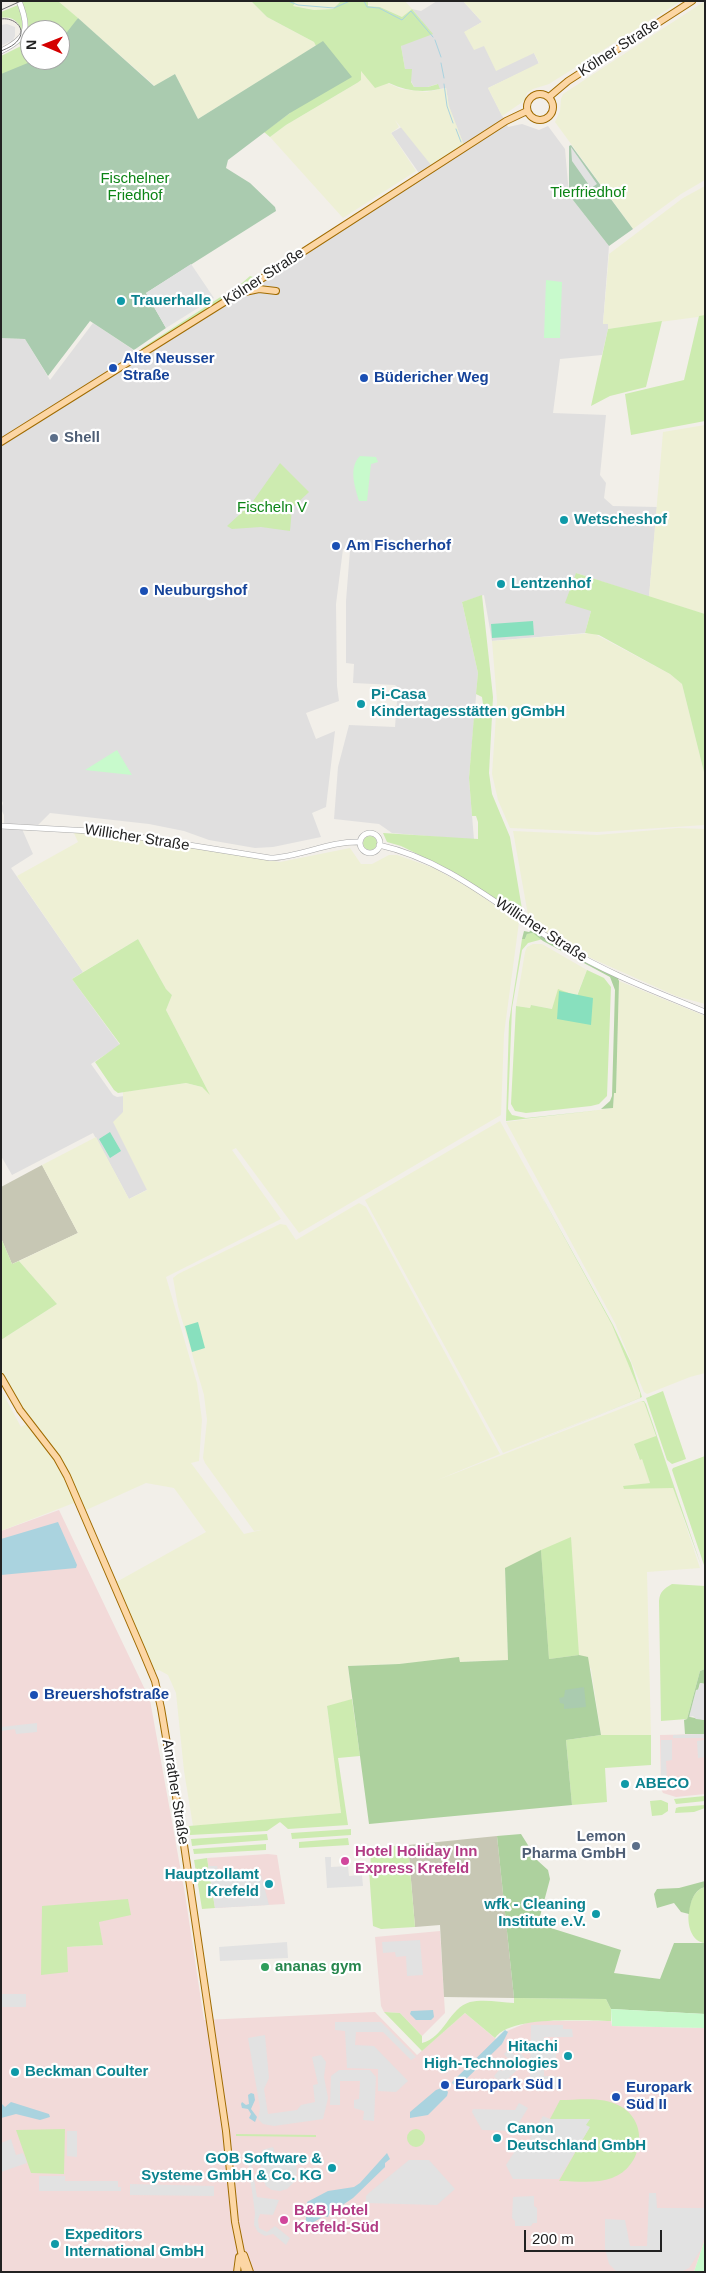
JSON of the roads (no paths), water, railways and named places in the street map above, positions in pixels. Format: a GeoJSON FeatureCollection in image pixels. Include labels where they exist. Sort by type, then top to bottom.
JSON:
{"type":"FeatureCollection","features":[{"type":"Feature","properties":{"kind":"main road","name":"Kölner Straße"},"geometry":{"type":"LineString","coordinates":[[549,97],[568,81],[692,1]]}},
{"type":"Feature","properties":{"kind":"main road"},"geometry":{"type":"LineString","coordinates":[[541,94],[549,97],[553,108],[548,118],[536,120],[527,111],[527,102],[533,96],[541,94]]}},
{"type":"Feature","properties":{"kind":"main road","name":"Kölner Straße"},"geometry":{"type":"LineString","coordinates":[[1,442],[236,295],[474,141],[506,121],[527,111]]}},
{"type":"Feature","properties":{"kind":"main road"},"geometry":{"type":"LineString","coordinates":[[236,295],[259,289],[276,291]]}},
{"type":"Feature","properties":{"kind":"main road","name":"Anrather Straße"},"geometry":{"type":"LineString","coordinates":[[1,1377],[20,1410],[57,1458],[155,1681],[184,1847],[226,2138],[240,2250],[245,2272]]}},
{"type":"Feature","properties":{"kind":"main road"},"geometry":{"type":"LineString","coordinates":[[237,2272],[240,2250]]}},
{"type":"Feature","properties":{"kind":"main road"},"geometry":{"type":"LineString","coordinates":[[240,2250],[246,2258],[250,2272]]}},
{"type":"Feature","properties":{"kind":"street"},"geometry":{"type":"LineString","coordinates":[[1,51],[15,44],[23,36],[26,25],[19,1]]}},
{"type":"Feature","properties":{"kind":"street","name":"Willicher Straße"},"geometry":{"type":"LineString","coordinates":[[1,826],[108,832],[270,858],[282,857],[331,844],[360,842]]}},
{"type":"Feature","properties":{"kind":"street"},"geometry":{"type":"LineString","coordinates":[[371,833],[378,837],[379,845],[376,851],[370,853],[364,851],[360,842],[364,836],[371,833]]}},
{"type":"Feature","properties":{"kind":"street","name":"Willicher Straße"},"geometry":{"type":"LineString","coordinates":[[379,845],[409,853],[446,870],[576,954],[621,976],[705,1012]]}},
{"type":"Feature","properties":{"kind":"water"},"geometry":{"type":"Polygon","coordinates":[[[58,1522],[77,1565],[76,1568],[1,1575],[1,1539],[58,1522]]]}},
{"type":"Feature","properties":{"kind":"water"},"geometry":{"type":"Polygon","coordinates":[[[433,2010],[434,2017],[431,2020],[416,2020],[410,2014],[411,2011],[433,2010]]]}},
{"type":"Feature","properties":{"kind":"water"},"geometry":{"type":"Polygon","coordinates":[[[505,2030],[508,2032],[502,2044],[456,2087],[452,2083],[453,2081],[505,2030]]]}},
{"type":"Feature","properties":{"kind":"water"},"geometry":{"type":"Polygon","coordinates":[[[444,2087],[448,2092],[447,2096],[428,2115],[410,2118],[410,2112],[436,2090],[444,2087]]]}},
{"type":"Feature","properties":{"kind":"water"},"geometry":{"type":"Polygon","coordinates":[[[254,2094],[255,2100],[251,2109],[257,2117],[255,2122],[249,2118],[251,2114],[248,2109],[242,2108],[241,2104],[242,2102],[246,2105],[249,2104],[248,2095],[254,2094]]]}},
{"type":"Feature","properties":{"kind":"water"},"geometry":{"type":"Polygon","coordinates":[[[11,2102],[49,2114],[50,2117],[40,2120],[16,2114],[1,2118],[1,2103],[5,2107],[11,2102]]]}},
{"type":"Feature","properties":{"kind":"water"},"geometry":{"type":"Polygon","coordinates":[[[387,2153],[390,2159],[385,2163],[385,2167],[353,2198],[329,2214],[328,2217],[324,2216],[314,2222],[309,2234],[307,2231],[309,2223],[306,2221],[307,2202],[328,2191],[354,2187],[360,2183],[387,2153]]]}},
{"type":"Feature","properties":{"kind":"waterway"},"geometry":{"type":"LineString","coordinates":[[288,1],[298,5],[334,8],[350,1]]}},
{"type":"Feature","properties":{"kind":"waterway"},"geometry":{"type":"LineString","coordinates":[[364,1],[367,7],[379,8],[402,20],[411,11],[433,37]]}},
{"type":"Feature","properties":{"kind":"waterway"},"geometry":{"type":"LineString","coordinates":[[435,40],[441,57]]}},
{"type":"Feature","properties":{"kind":"waterway"},"geometry":{"type":"LineString","coordinates":[[441,63],[444,78]]}},
{"type":"Feature","properties":{"kind":"waterway"},"geometry":{"type":"LineString","coordinates":[[444,84],[447,106],[453,123]]}},
{"type":"Feature","properties":{"kind":"waterway"},"geometry":{"type":"LineString","coordinates":[[456,129],[461,142]]}},
{"type":"Feature","properties":{"kind":"tram line"},"geometry":{"type":"LineString","coordinates":[[1,10],[21,1]]}},
{"type":"Feature","properties":{"kind":"tram line"},"geometry":{"type":"LineString","coordinates":[[1,19],[9,19],[21,29],[20,37],[16,42],[1,51]]}},
{"type":"Feature","properties":{"kind":"place","name":"Trauerhalle"},"geometry":{"type":"Point","coordinates":[121,301]}},
{"type":"Feature","properties":{"kind":"place","name":"Alte Neusser Straße"},"geometry":{"type":"Point","coordinates":[113,368]}},
{"type":"Feature","properties":{"kind":"place","name":"Büdericher Weg"},"geometry":{"type":"Point","coordinates":[364,378]}},
{"type":"Feature","properties":{"kind":"place","name":"Shell"},"geometry":{"type":"Point","coordinates":[54,438]}},
{"type":"Feature","properties":{"kind":"place","name":"Wetscheshof"},"geometry":{"type":"Point","coordinates":[564,520]}},
{"type":"Feature","properties":{"kind":"place","name":"Am Fischerhof"},"geometry":{"type":"Point","coordinates":[336,546]}},
{"type":"Feature","properties":{"kind":"place","name":"Lentzenhof"},"geometry":{"type":"Point","coordinates":[501,584]}},
{"type":"Feature","properties":{"kind":"place","name":"Neuburgshof"},"geometry":{"type":"Point","coordinates":[144,591]}},
{"type":"Feature","properties":{"kind":"place","name":"Pi-Casa Kindertagesstätten gGmbH"},"geometry":{"type":"Point","coordinates":[361,704]}},
{"type":"Feature","properties":{"kind":"place","name":"Breuershofstraße"},"geometry":{"type":"Point","coordinates":[34,1695]}},
{"type":"Feature","properties":{"kind":"place","name":"ABECO"},"geometry":{"type":"Point","coordinates":[625,1784]}},
{"type":"Feature","properties":{"kind":"place","name":"Lemon Pharma GmbH"},"geometry":{"type":"Point","coordinates":[636,1846]}},
{"type":"Feature","properties":{"kind":"place","name":"Hotel Holiday Inn Express Krefeld"},"geometry":{"type":"Point","coordinates":[345,1861]}},
{"type":"Feature","properties":{"kind":"place","name":"Hauptzollamt Krefeld"},"geometry":{"type":"Point","coordinates":[269,1884]}},
{"type":"Feature","properties":{"kind":"place","name":"wfk - Cleaning Institute e.V."},"geometry":{"type":"Point","coordinates":[596,1914]}},
{"type":"Feature","properties":{"kind":"place","name":"ananas gym"},"geometry":{"type":"Point","coordinates":[265,1967]}},
{"type":"Feature","properties":{"kind":"place","name":"Hitachi High-Technologies"},"geometry":{"type":"Point","coordinates":[568,2056]}},
{"type":"Feature","properties":{"kind":"place","name":"Beckman Coulter"},"geometry":{"type":"Point","coordinates":[15,2072]}},
{"type":"Feature","properties":{"kind":"place","name":"Europark Süd I"},"geometry":{"type":"Point","coordinates":[445,2085]}},
{"type":"Feature","properties":{"kind":"place","name":"Europark Süd II"},"geometry":{"type":"Point","coordinates":[616,2097]}},
{"type":"Feature","properties":{"kind":"place","name":"Canon Deutschland GmbH"},"geometry":{"type":"Point","coordinates":[497,2138]}},
{"type":"Feature","properties":{"kind":"place","name":"GOB Software & Systeme GmbH & Co. KG"},"geometry":{"type":"Point","coordinates":[332,2168]}},
{"type":"Feature","properties":{"kind":"place","name":"B&B Hotel Krefeld-Süd"},"geometry":{"type":"Point","coordinates":[284,2220]}},
{"type":"Feature","properties":{"kind":"place","name":"Expeditors International GmbH"},"geometry":{"type":"Point","coordinates":[55,2244]}},
{"type":"Feature","properties":{"kind":"park label","name":"Fischelner Friedhof"},"geometry":{"type":"Point","coordinates":[135,188]}},
{"type":"Feature","properties":{"kind":"park label","name":"Tierfriedhof"},"geometry":{"type":"Point","coordinates":[588,193]}},
{"type":"Feature","properties":{"kind":"park label","name":"Fischeln V"},"geometry":{"type":"Point","coordinates":[272,508]}}]}
